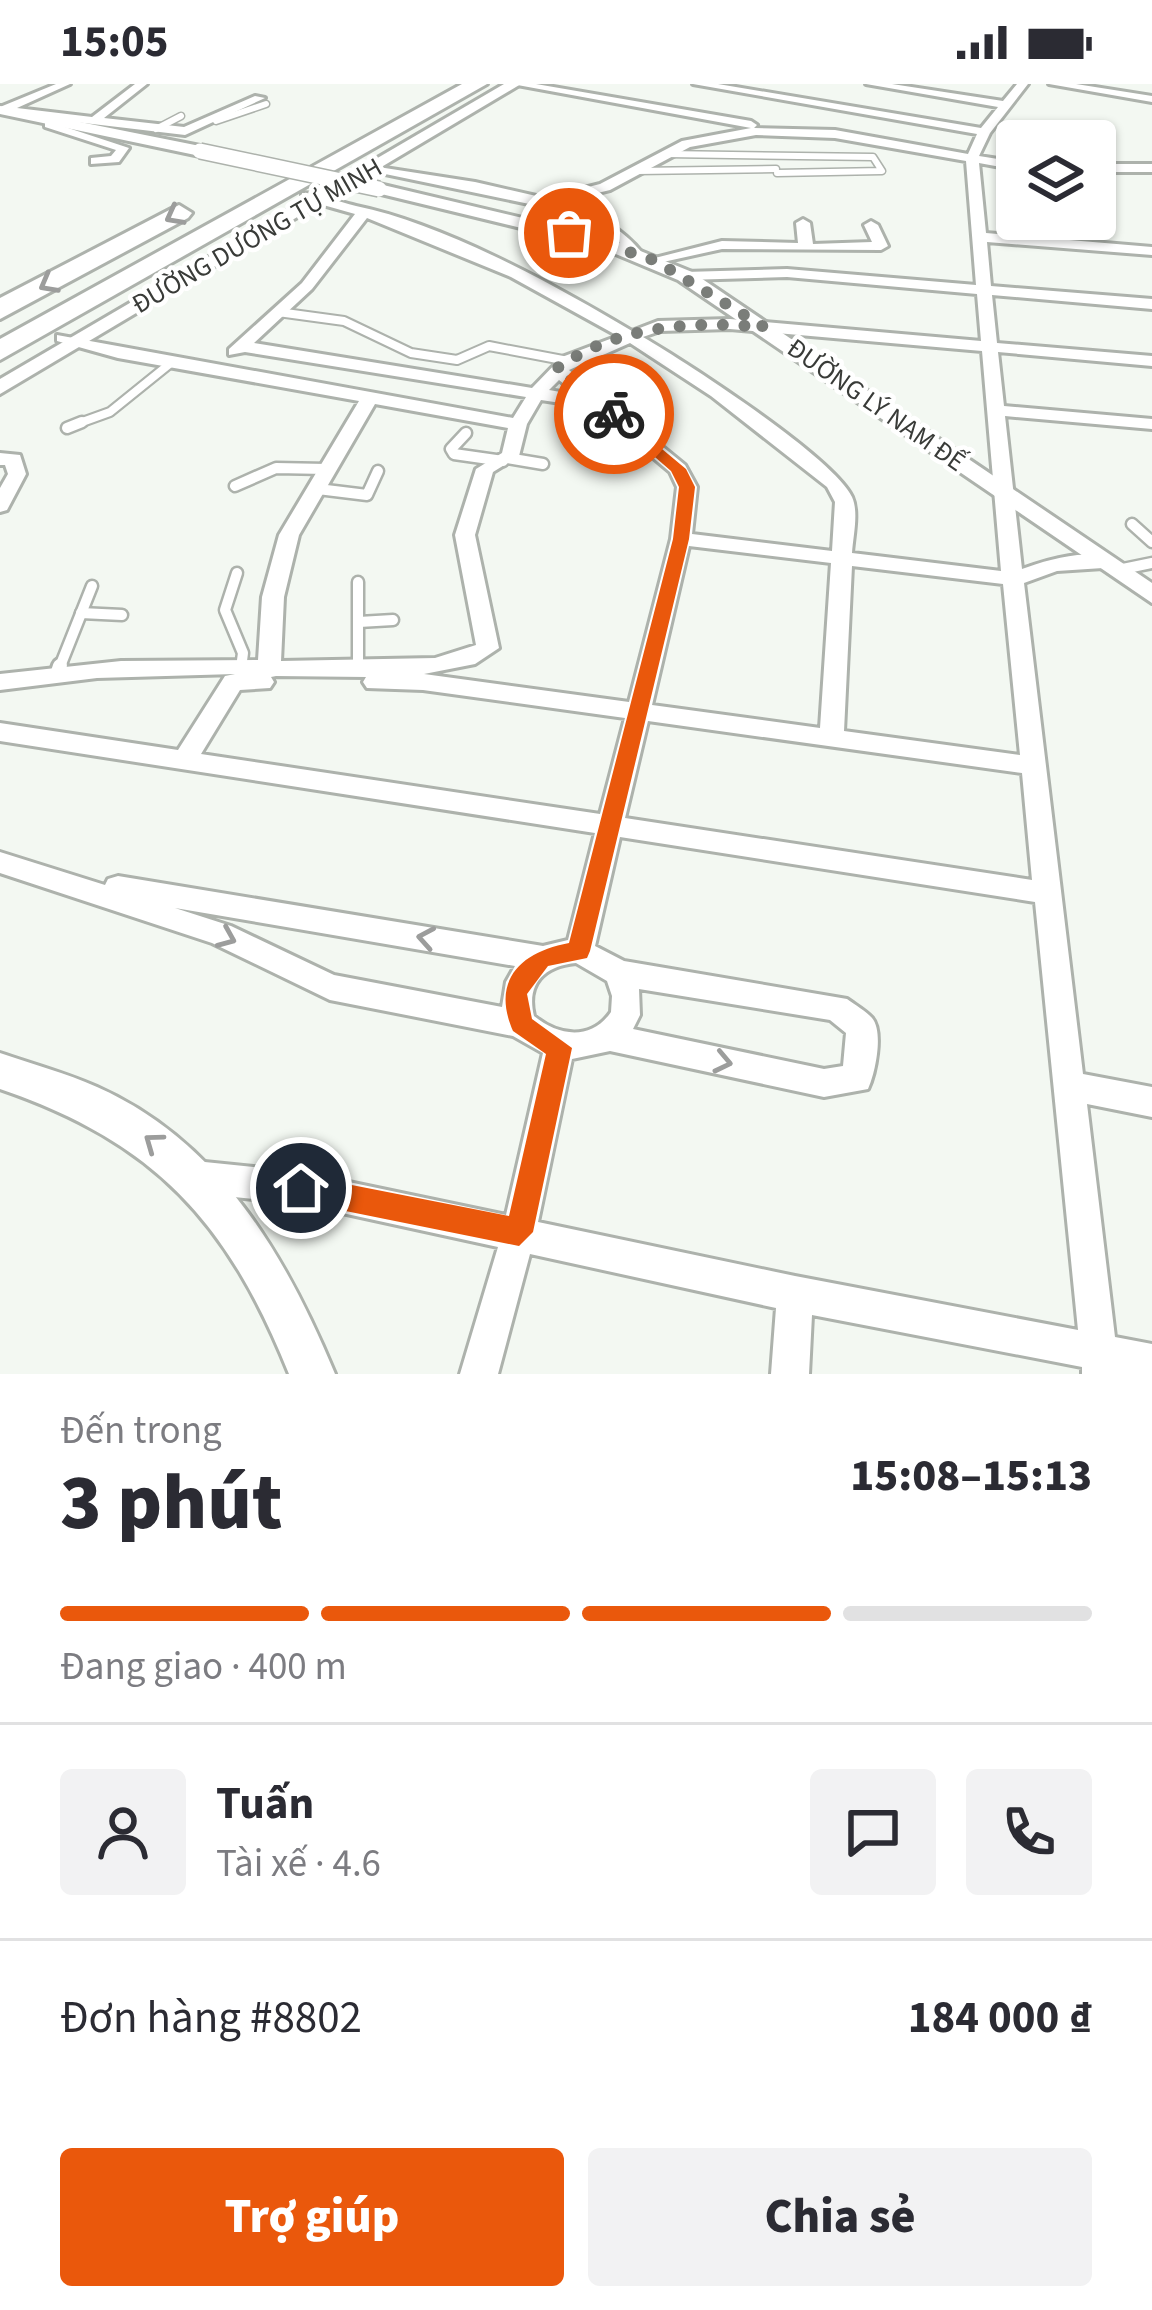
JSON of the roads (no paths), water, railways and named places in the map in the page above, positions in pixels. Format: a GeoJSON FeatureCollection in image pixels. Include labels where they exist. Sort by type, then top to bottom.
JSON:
{"type":"FeatureCollection","features":[{"type":"Feature","properties":{"kind":"highway"},"geometry":{"type":"LineString","coordinates":[[385,106],[426,84]]}},
{"type":"Feature","properties":{"kind":"highway"},"geometry":{"type":"LineString","coordinates":[[0,351],[477,84]]}},
{"type":"Feature","properties":{"kind":"highway"},"geometry":{"type":"LineString","coordinates":[[241,181],[302,149]]}},
{"type":"Feature","properties":{"kind":"highway"},"geometry":{"type":"LineString","coordinates":[[0,310],[200,203]]}},
{"type":"Feature","properties":{"kind":"street"},"geometry":{"type":"LineString","coordinates":[[1,111],[65,84]]}},
{"type":"Feature","properties":{"kind":"street"},"geometry":{"type":"LineString","coordinates":[[96,119],[142,84]]}},
{"type":"Feature","properties":{"kind":"street","name":"ĐƯỜNG DƯƠNG TỰ MINH"},"geometry":{"type":"LineString","coordinates":[[0,388],[70,340],[498,84]]}},
{"type":"Feature","properties":{"kind":"street"},"geometry":{"type":"LineString","coordinates":[[516,84],[996,162]]}},
{"type":"Feature","properties":{"kind":"street","name":"ĐƯỜNG DƯƠNG TỰ MINH"},"geometry":{"type":"LineString","coordinates":[[313,197],[375,180],[516,84]]}},
{"type":"Feature","properties":{"kind":"street"},"geometry":{"type":"LineString","coordinates":[[576,95],[594,84]]}},
{"type":"Feature","properties":{"kind":"street"},"geometry":{"type":"LineString","coordinates":[[658,109],[697,84],[984,132]]}},
{"type":"Feature","properties":{"kind":"street"},"geometry":{"type":"LineString","coordinates":[[872,84],[1006,105]]}},
{"type":"Feature","properties":{"kind":"street"},"geometry":{"type":"LineString","coordinates":[[1023,84],[984,132],[972,158],[1003,493],[1100,1362]]}},
{"type":"Feature","properties":{"kind":"street"},"geometry":{"type":"LineString","coordinates":[[1054,84],[1152,99]]}},
{"type":"Feature","properties":{"kind":"street"},"geometry":{"type":"LineString","coordinates":[[1070,86],[1086,84]]}},
{"type":"Feature","properties":{"kind":"street"},"geometry":{"type":"LineString","coordinates":[[1,111],[185,131],[262,101]]}},
{"type":"Feature","properties":{"kind":"street"},"geometry":{"type":"LineString","coordinates":[[119,122],[141,102]]}},
{"type":"Feature","properties":{"kind":"street"},"geometry":{"type":"LineString","coordinates":[[1,111],[123,148],[115,159],[95,161]]}},
{"type":"Feature","properties":{"kind":"street","name":"ĐƯỜNG LÝ NAM ĐẾ"},"geometry":{"type":"LineString","coordinates":[[1,111],[375,180],[645,258],[685,276],[764,327],[1152,595]]}},
{"type":"Feature","properties":{"kind":"street"},"geometry":{"type":"LineString","coordinates":[[546,202],[605,188],[690,143],[777,130]]}},
{"type":"Feature","properties":{"kind":"street"},"geometry":{"type":"LineString","coordinates":[[1116,168],[1152,168]]}},
{"type":"Feature","properties":{"kind":"street"},"geometry":{"type":"LineString","coordinates":[[375,180],[546,202],[624,238],[645,258],[722,245],[881,246],[872,226]]}},
{"type":"Feature","properties":{"kind":"street"},"geometry":{"type":"LineString","coordinates":[[313,197],[441,239],[673,359],[834,484],[845,502],[831,740]]}},
{"type":"Feature","properties":{"kind":"street"},"geometry":{"type":"LineString","coordinates":[[215,370],[307,286],[364,211]]}},
{"type":"Feature","properties":{"kind":"street"},"geometry":{"type":"LineString","coordinates":[[803,223],[806,248]]}},
{"type":"Feature","properties":{"kind":"street"},"geometry":{"type":"LineString","coordinates":[[980,237],[1152,251]]}},
{"type":"Feature","properties":{"kind":"street"},"geometry":{"type":"LineString","coordinates":[[685,276],[787,273],[1152,304]]}},
{"type":"Feature","properties":{"kind":"street"},"geometry":{"type":"LineString","coordinates":[[186,757],[237,675],[463,661],[488,648],[464,535],[485,469],[505,459],[536,394],[562,365],[627,334],[658,326],[764,327],[1152,362]]}},
{"type":"Feature","properties":{"kind":"street"},"geometry":{"type":"LineString","coordinates":[[70,340],[112,352],[518,424]]}},
{"type":"Feature","properties":{"kind":"street","name":"ĐƯỜNG DƯƠNG TỰ MINH"},"geometry":{"type":"LineString","coordinates":[[0,373],[70,340]]}},
{"type":"Feature","properties":{"kind":"street"},"geometry":{"type":"LineString","coordinates":[[241,346],[603,405]]}},
{"type":"Feature","properties":{"kind":"street"},"geometry":{"type":"LineString","coordinates":[[562,365],[678,469],[687,487],[681,539],[578,951]]}},
{"type":"Feature","properties":{"kind":"street"},"geometry":{"type":"LineString","coordinates":[[269,670],[280,563],[289,535],[370,397]]}},
{"type":"Feature","properties":{"kind":"street"},"geometry":{"type":"LineString","coordinates":[[995,410],[1152,424]]}},
{"type":"Feature","properties":{"kind":"street"},"geometry":{"type":"LineString","coordinates":[[0,459],[14,459],[17,474],[0,506]]}},
{"type":"Feature","properties":{"kind":"street"},"geometry":{"type":"LineString","coordinates":[[681,539],[1014,579],[1054,565],[1110,566]]}},
{"type":"Feature","properties":{"kind":"street"},"geometry":{"type":"LineString","coordinates":[[0,682],[58,672],[423,682],[1035,766]]}},
{"type":"Feature","properties":{"kind":"street"},"geometry":{"type":"LineString","coordinates":[[0,732],[1049,893]]}},
{"type":"Feature","properties":{"kind":"street"},"geometry":{"type":"LineString","coordinates":[[0,862],[221,934],[330,987],[521,1024]]}},
{"type":"Feature","properties":{"kind":"street"},"geometry":{"type":"LineString","coordinates":[[36,873],[542,958],[578,951],[619,973],[837,1008],[862,1028],[857,1079],[824,1083],[609,1037]]}},
{"type":"Feature","properties":{"kind":"street"},"geometry":{"type":"LineString","coordinates":[[542,958],[519,980],[515,994],[521,1024],[531,1035],[559,1048],[594,1045],[609,1037],[627,1013],[629,999],[619,973]]}},
{"type":"Feature","properties":{"kind":"street"},"geometry":{"type":"LineString","coordinates":[[479,1374],[519,1232],[559,1048]]}},
{"type":"Feature","properties":{"kind":"street"},"geometry":{"type":"LineString","coordinates":[[0,1071],[86,1101],[138,1131],[195,1177],[247,1243],[295,1330],[312,1374]]}},
{"type":"Feature","properties":{"kind":"street"},"geometry":{"type":"LineString","coordinates":[[1070,1086],[1152,1102]]}},
{"type":"Feature","properties":{"kind":"street"},"geometry":{"type":"LineString","coordinates":[[195,1177],[301,1188],[519,1232],[1100,1362],[1152,1362]]}},
{"type":"Feature","properties":{"kind":"street"},"geometry":{"type":"LineString","coordinates":[[790,1374],[795,1294]]}},
{"type":"Feature","properties":{"kind":"lane"},"geometry":{"type":"LineString","coordinates":[[157,129],[181,116]]}},
{"type":"Feature","properties":{"kind":"lane"},"geometry":{"type":"LineString","coordinates":[[637,171],[881,171],[873,157],[667,154]]}},
{"type":"Feature","properties":{"kind":"lane"},"geometry":{"type":"LineString","coordinates":[[771,157],[777,173]]}},
{"type":"Feature","properties":{"kind":"lane"},"geometry":{"type":"LineString","coordinates":[[278,312],[344,321],[411,353],[457,360],[488,346],[562,365]]}},
{"type":"Feature","properties":{"kind":"lane"},"geometry":{"type":"LineString","coordinates":[[68,428],[110,412],[172,362]]}},
{"type":"Feature","properties":{"kind":"lane"},"geometry":{"type":"LineString","coordinates":[[466,433],[451,449],[454,454],[543,464]]}},
{"type":"Feature","properties":{"kind":"lane"},"geometry":{"type":"LineString","coordinates":[[235,486],[276,469],[367,495],[378,470]]}},
{"type":"Feature","properties":{"kind":"lane"},"geometry":{"type":"LineString","coordinates":[[1132,524],[1152,542]]}},
{"type":"Feature","properties":{"kind":"lane"},"geometry":{"type":"LineString","coordinates":[[1110,566],[1152,563]]}},
{"type":"Feature","properties":{"kind":"lane"},"geometry":{"type":"LineString","coordinates":[[237,573],[225,610],[243,652],[237,675]]}},
{"type":"Feature","properties":{"kind":"lane"},"geometry":{"type":"LineString","coordinates":[[358,582],[358,669]]}},
{"type":"Feature","properties":{"kind":"lane"},"geometry":{"type":"LineString","coordinates":[[58,672],[92,586]]}},
{"type":"Feature","properties":{"kind":"lane"},"geometry":{"type":"LineString","coordinates":[[81,613],[122,615]]}},
{"type":"Feature","properties":{"kind":"lane"},"geometry":{"type":"LineString","coordinates":[[358,622],[393,620]]}}]}
